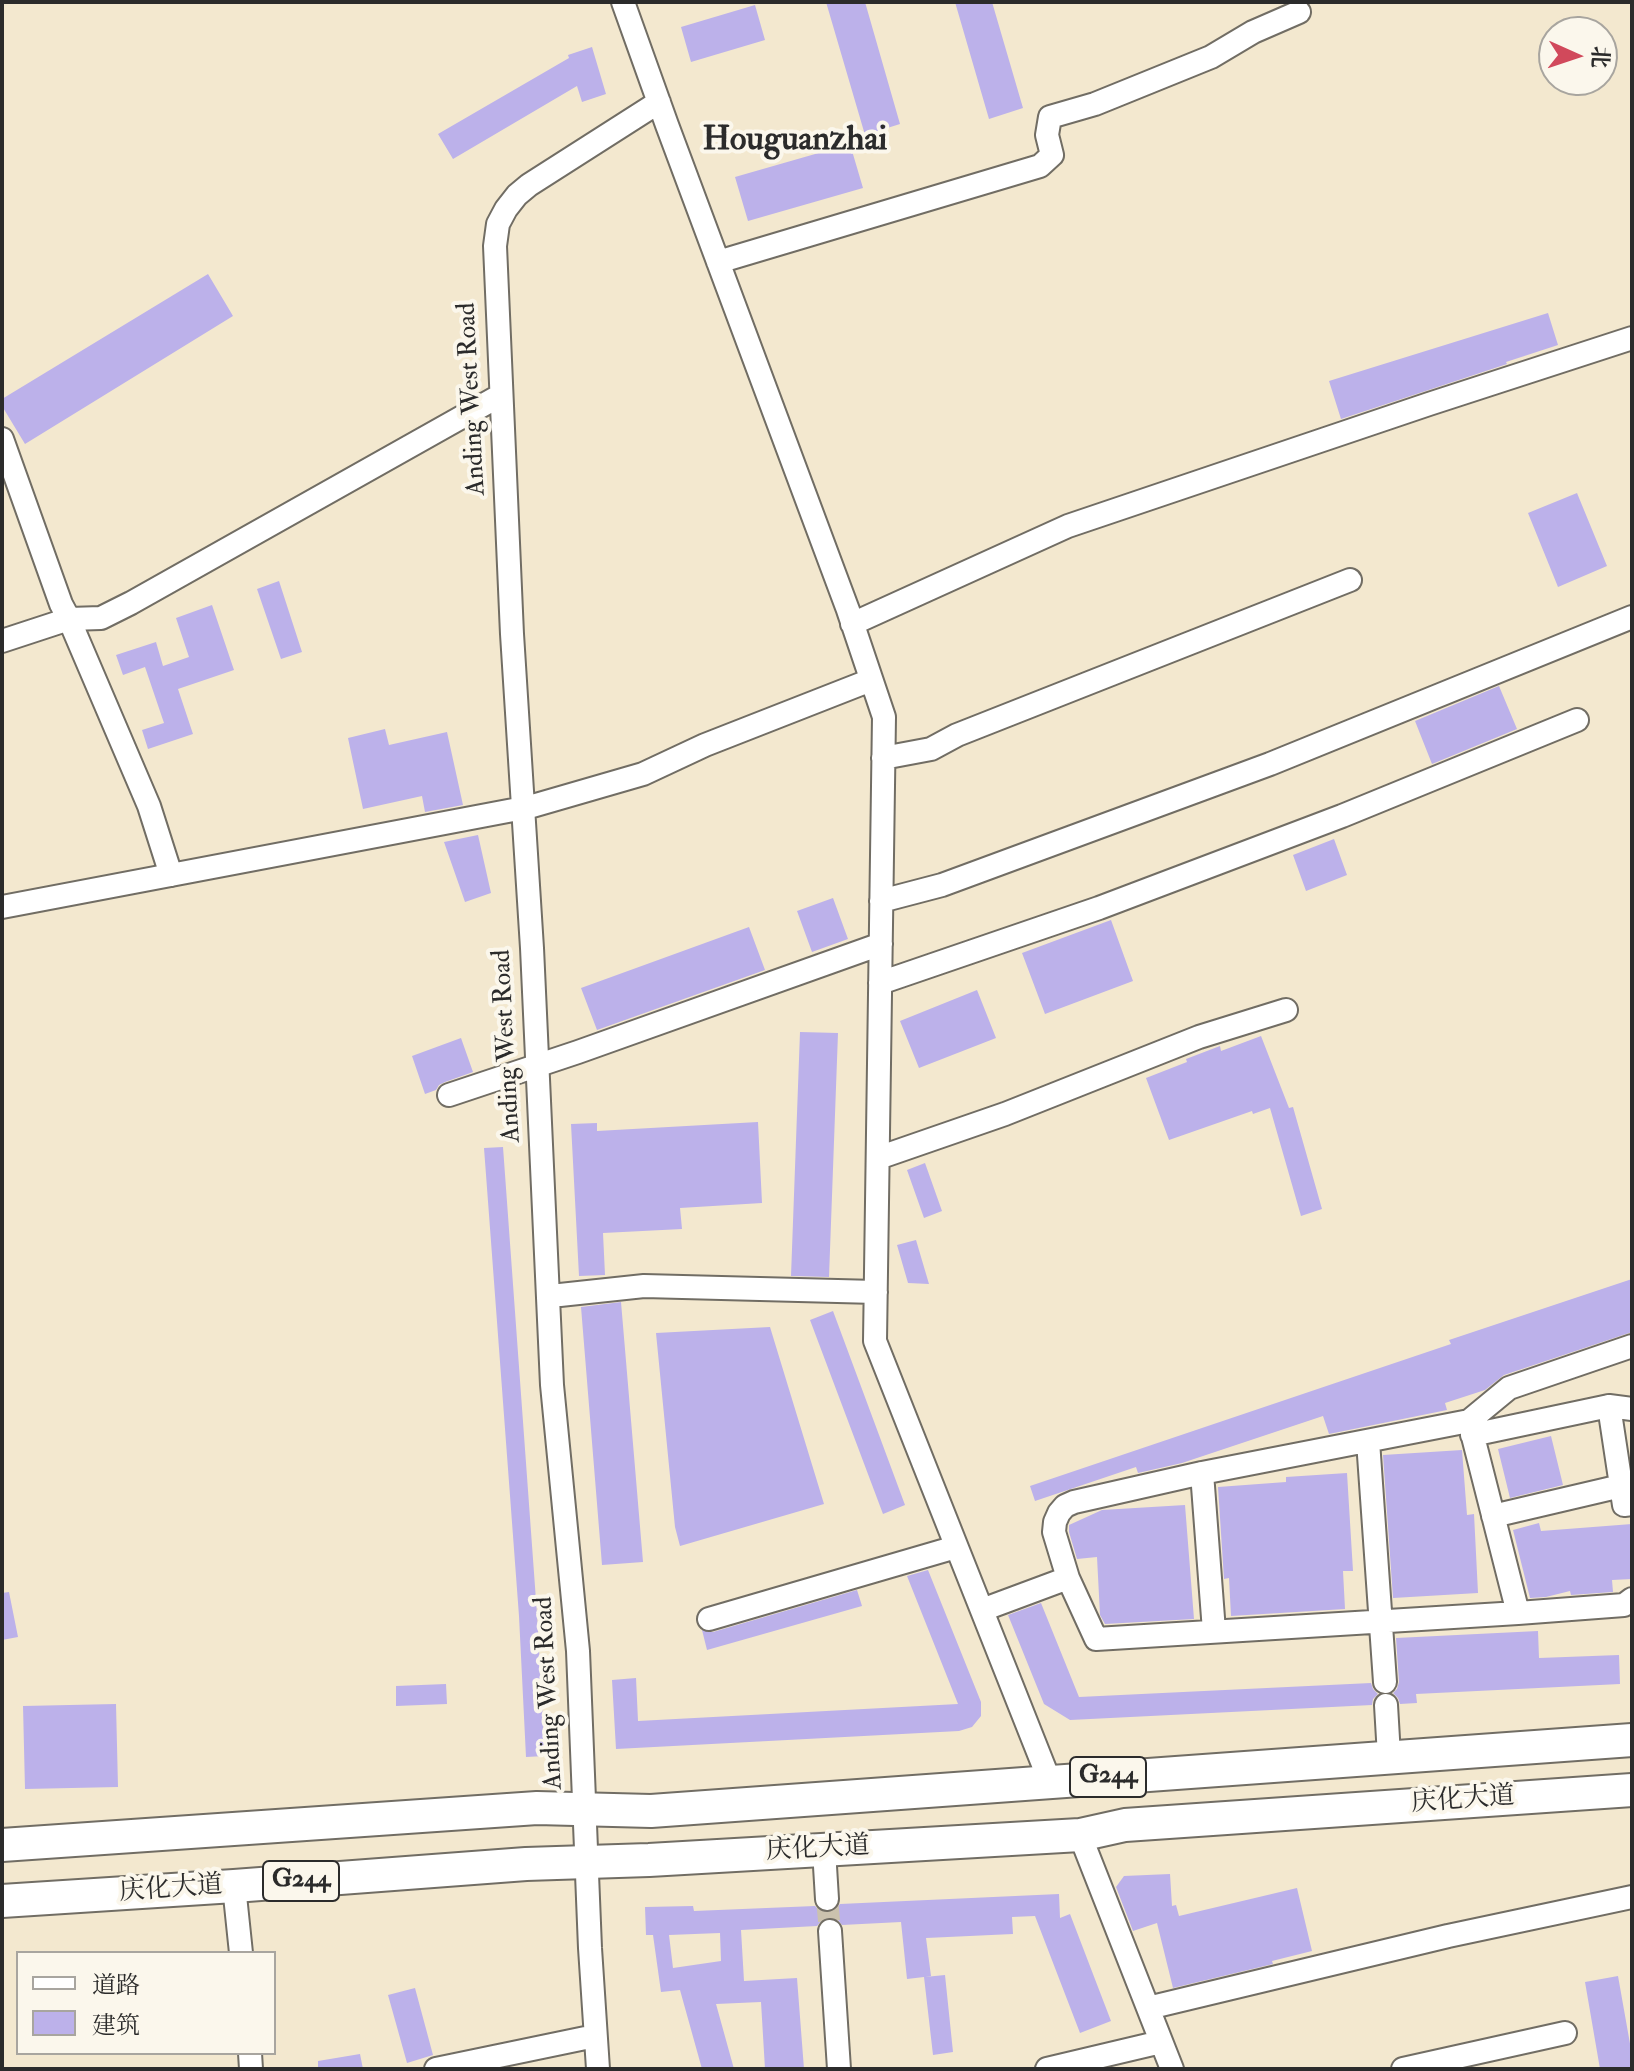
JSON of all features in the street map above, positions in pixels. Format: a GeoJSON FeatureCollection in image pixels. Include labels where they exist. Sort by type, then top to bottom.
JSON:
{"type":"FeatureCollection","features":[{"type":"Feature","properties":{"kind":"highway","name":"庆化大道"},"geometry":{"type":"LineString","coordinates":[[2,1845],[537,1808],[651,1811],[1632,1740]]}},
{"type":"Feature","properties":{"kind":"highway","name":"庆化大道"},"geometry":{"type":"LineString","coordinates":[[2,1901],[526,1864],[1080,1835],[1125,1825],[1632,1790]]}},
{"type":"Feature","properties":{"kind":"street"},"geometry":{"type":"LineString","coordinates":[[623,2],[884,717],[875,1341],[1050,1782]]}},
{"type":"Feature","properties":{"kind":"street"},"geometry":{"type":"LineString","coordinates":[[718,262],[1040,166],[1052,155],[1047,135],[1050,117],[1095,104],[1211,57],[1253,32],[1299,12]]}},
{"type":"Feature","properties":{"kind":"street","name":"Anding West Road"},"geometry":{"type":"LineString","coordinates":[[529,807],[512,634],[494,268],[498,224],[517,195],[529,185],[661,108]]}},
{"type":"Feature","properties":{"kind":"street","name":"Anding West Road"},"geometry":{"type":"LineString","coordinates":[[591,1810],[592,1651],[565,1383],[543,1064],[529,807],[508,239],[512,224],[535,197],[661,108]]}},
{"type":"Feature","properties":{"kind":"street"},"geometry":{"type":"LineString","coordinates":[[852,624],[1068,526],[1632,338]]}},
{"type":"Feature","properties":{"kind":"street"},"geometry":{"type":"LineString","coordinates":[[2,641],[69,619],[101,618],[501,395]]}},
{"type":"Feature","properties":{"kind":"street"},"geometry":{"type":"LineString","coordinates":[[2,439],[61,604],[149,806],[171,875]]}},
{"type":"Feature","properties":{"kind":"street"},"geometry":{"type":"LineString","coordinates":[[883,758],[931,749],[957,735],[1350,580]]}},
{"type":"Feature","properties":{"kind":"street"},"geometry":{"type":"LineString","coordinates":[[881,901],[942,885],[1270,764],[1632,617]]}},
{"type":"Feature","properties":{"kind":"street"},"geometry":{"type":"LineString","coordinates":[[2,907],[529,807],[643,774],[705,745],[871,680]]}},
{"type":"Feature","properties":{"kind":"street"},"geometry":{"type":"LineString","coordinates":[[880,983],[1142,892],[1342,816],[1577,720]]}},
{"type":"Feature","properties":{"kind":"street"},"geometry":{"type":"LineString","coordinates":[[449,1095],[881,944]]}},
{"type":"Feature","properties":{"kind":"street"},"geometry":{"type":"LineString","coordinates":[[878,1158],[1005,1114],[1199,1037],[1286,1010]]}},
{"type":"Feature","properties":{"kind":"street","name":"Anding West Road"},"geometry":{"type":"LineString","coordinates":[[543,1064],[552,1385],[591,1810],[598,2069]]}},
{"type":"Feature","properties":{"kind":"street"},"geometry":{"type":"LineString","coordinates":[[560,1295],[644,1286],[876,1292]]}},
{"type":"Feature","properties":{"kind":"street"},"geometry":{"type":"LineString","coordinates":[[1470,1428],[1509,1388],[1632,1346]]}},
{"type":"Feature","properties":{"kind":"street"},"geometry":{"type":"LineString","coordinates":[[1493,1516],[1627,1495],[1609,1406]]}},
{"type":"Feature","properties":{"kind":"street"},"geometry":{"type":"LineString","coordinates":[[1632,1409],[1609,1406],[1368,1441],[1202,1473],[1074,1502],[1059,1513],[1054,1532],[1068,1578],[1096,1639],[1518,1613],[1624,1605],[1632,1599]]}},
{"type":"Feature","properties":{"kind":"street"},"geometry":{"type":"LineString","coordinates":[[1470,1428],[1518,1613]]}},
{"type":"Feature","properties":{"kind":"street"},"geometry":{"type":"LineString","coordinates":[[1368,1441],[1389,1756]]}},
{"type":"Feature","properties":{"kind":"street"},"geometry":{"type":"LineString","coordinates":[[1202,1473],[1214,1631]]}},
{"type":"Feature","properties":{"kind":"street"},"geometry":{"type":"LineString","coordinates":[[709,1619],[956,1547]]}},
{"type":"Feature","properties":{"kind":"street"},"geometry":{"type":"LineString","coordinates":[[982,1610],[1068,1578]]}},
{"type":"Feature","properties":{"kind":"street"},"geometry":{"type":"LineString","coordinates":[[1080,1835],[1172,2069]]}},
{"type":"Feature","properties":{"kind":"street"},"geometry":{"type":"LineString","coordinates":[[824,1850],[827,1899]]}},
{"type":"Feature","properties":{"kind":"street","name":"Anding West Road"},"geometry":{"type":"LineString","coordinates":[[593,1862],[603,1949],[611,2069]]}},
{"type":"Feature","properties":{"kind":"street"},"geometry":{"type":"LineString","coordinates":[[234,1886],[241,1951]]}},
{"type":"Feature","properties":{"kind":"street"},"geometry":{"type":"LineString","coordinates":[[1148,2008],[1448,1936],[1632,1897]]}},
{"type":"Feature","properties":{"kind":"street"},"geometry":{"type":"LineString","coordinates":[[830,1931],[839,2069]]}},
{"type":"Feature","properties":{"kind":"street"},"geometry":{"type":"LineString","coordinates":[[1403,2069],[1565,2033]]}},
{"type":"Feature","properties":{"kind":"street"},"geometry":{"type":"LineString","coordinates":[[436,2069],[595,2036]]}},
{"type":"Feature","properties":{"kind":"street"},"geometry":{"type":"LineString","coordinates":[[1047,2069],[1161,2042]]}},
{"type":"Feature","properties":{"kind":"building"},"geometry":{"type":"Polygon","coordinates":[[[826,2],[865,2],[900,124],[865,135],[826,2]]]}},
{"type":"Feature","properties":{"kind":"building"},"geometry":{"type":"Polygon","coordinates":[[[955,2],[992,2],[1023,108],[989,119],[955,2]]]}},
{"type":"Feature","properties":{"kind":"building"},"geometry":{"type":"Polygon","coordinates":[[[755,5],[765,40],[691,62],[681,27],[755,5]]]}},
{"type":"Feature","properties":{"kind":"building"},"geometry":{"type":"Polygon","coordinates":[[[592,47],[606,94],[582,102],[577,86],[453,159],[438,134],[569,58],[568,55],[592,47]]]}},
{"type":"Feature","properties":{"kind":"building"},"geometry":{"type":"Polygon","coordinates":[[[850,144],[863,188],[748,221],[735,177],[850,144]]]}},
{"type":"Feature","properties":{"kind":"building"},"geometry":{"type":"Polygon","coordinates":[[[208,274],[233,316],[25,444],[2,406],[2,399],[208,274]]]}},
{"type":"Feature","properties":{"kind":"building"},"geometry":{"type":"Polygon","coordinates":[[[1548,313],[1558,345],[1341,419],[1329,381],[1548,313]]]}},
{"type":"Feature","properties":{"kind":"building"},"geometry":{"type":"Polygon","coordinates":[[[1577,493],[1607,566],[1558,587],[1528,513],[1577,493]]]}},
{"type":"Feature","properties":{"kind":"building"},"geometry":{"type":"Polygon","coordinates":[[[279,581],[302,652],[281,659],[257,589],[279,581]]]}},
{"type":"Feature","properties":{"kind":"building"},"geometry":{"type":"Polygon","coordinates":[[[212,605],[234,670],[178,689],[193,734],[148,749],[142,730],[164,723],[145,667],[123,675],[116,655],[156,642],[163,666],[189,657],[176,618],[212,605]]]}},
{"type":"Feature","properties":{"kind":"building"},"geometry":{"type":"Polygon","coordinates":[[[1499,686],[1517,729],[1432,764],[1415,721],[1499,686]]]}},
{"type":"Feature","properties":{"kind":"building"},"geometry":{"type":"Polygon","coordinates":[[[385,729],[389,745],[447,732],[463,805],[425,812],[422,796],[363,809],[348,738],[385,729]]]}},
{"type":"Feature","properties":{"kind":"building"},"geometry":{"type":"Polygon","coordinates":[[[478,835],[491,893],[465,902],[444,842],[478,835]]]}},
{"type":"Feature","properties":{"kind":"building"},"geometry":{"type":"Polygon","coordinates":[[[1334,839],[1347,875],[1306,891],[1293,855],[1334,839]]]}},
{"type":"Feature","properties":{"kind":"building"},"geometry":{"type":"Polygon","coordinates":[[[833,898],[848,939],[812,952],[797,911],[833,898]]]}},
{"type":"Feature","properties":{"kind":"building"},"geometry":{"type":"Polygon","coordinates":[[[1111,920],[1133,981],[1045,1014],[1022,953],[1111,920]]]}},
{"type":"Feature","properties":{"kind":"building"},"geometry":{"type":"Polygon","coordinates":[[[749,927],[765,970],[597,1030],[581,988],[749,927]]]}},
{"type":"Feature","properties":{"kind":"building"},"geometry":{"type":"Polygon","coordinates":[[[977,990],[996,1038],[919,1068],[900,1021],[977,990]]]}},
{"type":"Feature","properties":{"kind":"building"},"geometry":{"type":"Polygon","coordinates":[[[800,1032],[838,1033],[829,1277],[791,1276],[800,1032]]]}},
{"type":"Feature","properties":{"kind":"building"},"geometry":{"type":"Polygon","coordinates":[[[1261,1036],[1289,1108],[1293,1107],[1322,1209],[1301,1216],[1270,1108],[1253,1114],[1252,1111],[1169,1140],[1146,1078],[1220,1046],[1221,1051],[1261,1036]]]}},
{"type":"Feature","properties":{"kind":"building"},"geometry":{"type":"Polygon","coordinates":[[[461,1038],[473,1072],[445,1082],[425,1094],[412,1056],[461,1038]]]}},
{"type":"Feature","properties":{"kind":"building"},"geometry":{"type":"Polygon","coordinates":[[[758,1122],[762,1203],[680,1208],[682,1229],[603,1233],[605,1275],[579,1276],[571,1124],[597,1123],[597,1131],[758,1122]]]}},
{"type":"Feature","properties":{"kind":"building"},"geometry":{"type":"Polygon","coordinates":[[[503,1147],[545,1756],[526,1757],[519,1616],[484,1148],[503,1147]]]}},
{"type":"Feature","properties":{"kind":"building"},"geometry":{"type":"Polygon","coordinates":[[[925,1163],[942,1211],[924,1218],[907,1170],[925,1163]]]}},
{"type":"Feature","properties":{"kind":"building"},"geometry":{"type":"Polygon","coordinates":[[[916,1240],[929,1284],[908,1283],[897,1245],[916,1240]]]}},
{"type":"Feature","properties":{"kind":"building"},"geometry":{"type":"Polygon","coordinates":[[[1632,1279],[1632,1332],[1504,1375],[1485,1390],[1445,1403],[1447,1410],[1329,1434],[1323,1416],[1182,1463],[1138,1473],[1136,1467],[1035,1501],[1030,1486],[1451,1344],[1449,1340],[1632,1279]]]}},
{"type":"Feature","properties":{"kind":"building"},"geometry":{"type":"Polygon","coordinates":[[[621,1302],[643,1562],[602,1565],[581,1307],[621,1302]]]}},
{"type":"Feature","properties":{"kind":"building"},"geometry":{"type":"Polygon","coordinates":[[[833,1311],[905,1505],[883,1514],[810,1320],[833,1311]]]}},
{"type":"Feature","properties":{"kind":"building"},"geometry":{"type":"Polygon","coordinates":[[[770,1327],[824,1504],[680,1546],[675,1527],[656,1333],[770,1327]]]}},
{"type":"Feature","properties":{"kind":"building"},"geometry":{"type":"Polygon","coordinates":[[[1551,1436],[1563,1485],[1510,1498],[1498,1449],[1551,1436]]]}},
{"type":"Feature","properties":{"kind":"building"},"geometry":{"type":"Polygon","coordinates":[[[1462,1450],[1467,1515],[1474,1514],[1478,1593],[1393,1598],[1383,1455],[1462,1450]]]}},
{"type":"Feature","properties":{"kind":"building"},"geometry":{"type":"Polygon","coordinates":[[[1347,1473],[1353,1571],[1343,1571],[1345,1609],[1231,1616],[1229,1578],[1224,1579],[1218,1487],[1286,1482],[1286,1477],[1347,1473]]]}},
{"type":"Feature","properties":{"kind":"building"},"geometry":{"type":"Polygon","coordinates":[[[1185,1505],[1194,1619],[1105,1624],[1100,1615],[1097,1557],[1077,1559],[1069,1525],[1102,1510],[1185,1505]]]}},
{"type":"Feature","properties":{"kind":"building"},"geometry":{"type":"Polygon","coordinates":[[[1539,1523],[1541,1531],[1632,1524],[1632,1579],[1612,1580],[1613,1592],[1571,1595],[1570,1591],[1530,1598],[1513,1530],[1539,1523]]]}},
{"type":"Feature","properties":{"kind":"building"},"geometry":{"type":"Polygon","coordinates":[[[928,1570],[981,1702],[981,1716],[972,1727],[959,1731],[616,1749],[612,1680],[636,1678],[638,1721],[958,1704],[907,1576],[928,1570]]]}},
{"type":"Feature","properties":{"kind":"building"},"geometry":{"type":"Polygon","coordinates":[[[857,1590],[862,1606],[707,1650],[702,1630],[713,1632],[857,1590]]]}},
{"type":"Feature","properties":{"kind":"building"},"geometry":{"type":"Polygon","coordinates":[[[9,1592],[18,1637],[2,1640],[2,1593],[9,1592]]]}},
{"type":"Feature","properties":{"kind":"building"},"geometry":{"type":"Polygon","coordinates":[[[1041,1603],[1079,1697],[1371,1683],[1378,1694],[1372,1705],[1070,1720],[1044,1704],[1008,1615],[1041,1603]]]}},
{"type":"Feature","properties":{"kind":"building"},"geometry":{"type":"Polygon","coordinates":[[[1538,1631],[1539,1658],[1619,1655],[1620,1684],[1416,1694],[1417,1703],[1400,1704],[1393,1693],[1399,1682],[1396,1638],[1538,1631]]]}},
{"type":"Feature","properties":{"kind":"building"},"geometry":{"type":"Polygon","coordinates":[[[446,1684],[447,1704],[396,1706],[396,1686],[446,1684]]]}},
{"type":"Feature","properties":{"kind":"building"},"geometry":{"type":"Polygon","coordinates":[[[116,1704],[118,1787],[25,1789],[23,1706],[116,1704]]]}},
{"type":"Feature","properties":{"kind":"building"},"geometry":{"type":"Polygon","coordinates":[[[1170,1874],[1172,1906],[1176,1905],[1179,1916],[1297,1888],[1312,1951],[1272,1961],[1273,1964],[1173,1988],[1157,1923],[1133,1931],[1116,1887],[1124,1876],[1170,1874]]]}},
{"type":"Feature","properties":{"kind":"building"},"geometry":{"type":"Polygon","coordinates":[[[1059,1894],[1060,1918],[1070,1914],[1111,2021],[1080,2033],[1035,1916],[1012,1917],[1013,1934],[926,1938],[931,1976],[925,1977],[945,1975],[953,2052],[933,2055],[924,1977],[907,1979],[901,1922],[842,1925],[830,1917],[817,1926],[741,1930],[744,1981],[797,1978],[804,2069],[765,2069],[761,2002],[716,2004],[734,2069],[702,2069],[680,1990],[661,1992],[653,1935],[646,1935],[645,1907],[693,1906],[694,1911],[815,1906],[827,1913],[840,1904],[1059,1894]],[[720,1933],[669,1935],[673,1968],[721,1961],[720,1933]]]}},
{"type":"Feature","properties":{"kind":"building"},"geometry":{"type":"Polygon","coordinates":[[[1618,1976],[1632,2069],[1600,2069],[1585,1982],[1618,1976]]]}},
{"type":"Feature","properties":{"kind":"building"},"geometry":{"type":"Polygon","coordinates":[[[415,1988],[433,2055],[407,2063],[388,1995],[415,1988]]]}},
{"type":"Feature","properties":{"kind":"building"},"geometry":{"type":"Polygon","coordinates":[[[360,2054],[363,2069],[318,2069],[318,2061],[360,2054]]]}},
{"type":"Feature","properties":{"kind":"tunnel"},"geometry":{"type":"LineString","coordinates":[[827,1899],[830,1931]]}},
{"type":"Feature","properties":{"kind":"district","name":"Houguanzhai"},"geometry":{"type":"Point","coordinates":[795,142]}}]}
